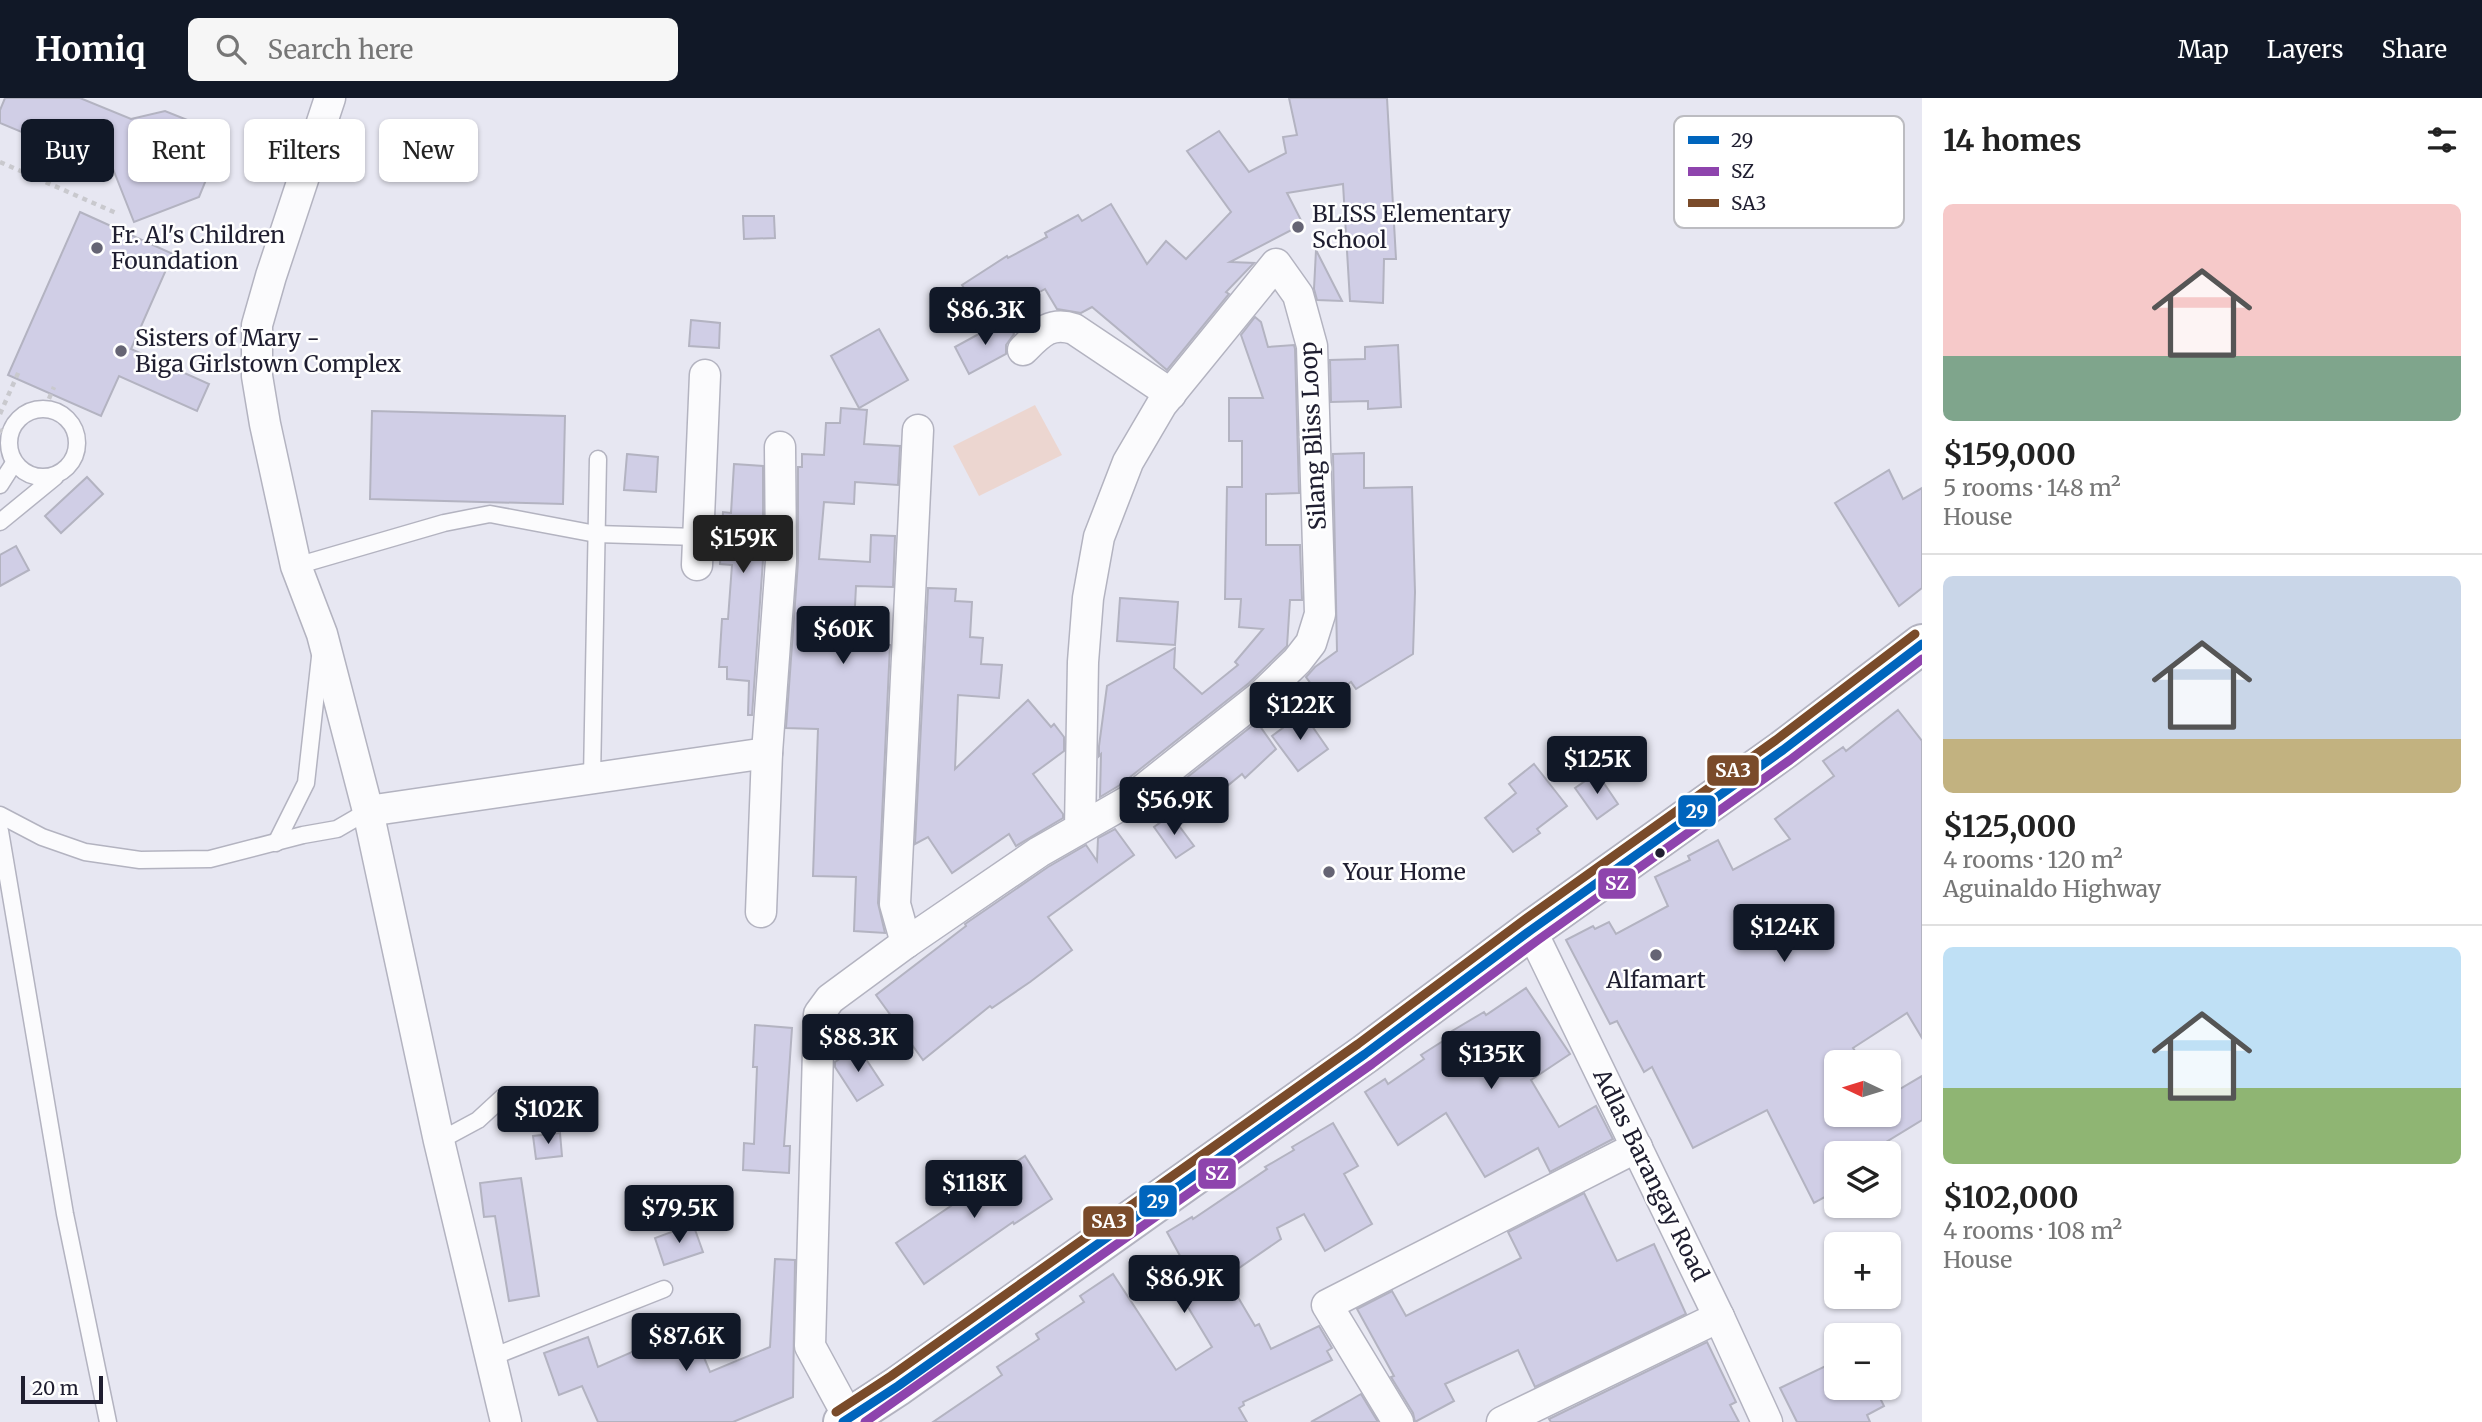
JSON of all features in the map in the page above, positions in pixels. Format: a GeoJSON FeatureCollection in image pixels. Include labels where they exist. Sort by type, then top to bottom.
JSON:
{"type":"FeatureCollection","features":[{"type":"Feature","properties":{"kind":"main road"},"geometry":{"type":"LineString","coordinates":[[846,1420],[1301,1101],[1531,930],[1772,757],[1922,644]]}},
{"type":"Feature","properties":{"kind":"street"},"geometry":{"type":"LineString","coordinates":[[330,98],[257,325],[259,388],[296,566],[322,634],[368,811],[439,1141],[506,1422]]}},
{"type":"Feature","properties":{"kind":"street","name":"Silang Bliss Loop"},"geometry":{"type":"LineString","coordinates":[[1276,264],[1298,295],[1312,346],[1320,614],[1311,643],[1261,696],[1130,800],[1080,828],[1083,662],[1088,598],[1099,537],[1128,462],[1162,404],[1276,264]]}},
{"type":"Feature","properties":{"kind":"street"},"geometry":{"type":"LineString","coordinates":[[1023,350],[1047,328],[1064,326],[1074,329],[1171,394]]}},
{"type":"Feature","properties":{"kind":"street"},"geometry":{"type":"LineString","coordinates":[[698,551],[705,375]]}},
{"type":"Feature","properties":{"kind":"street"},"geometry":{"type":"LineString","coordinates":[[906,943],[895,904],[918,430]]}},
{"type":"Feature","properties":{"kind":"street"},"geometry":{"type":"LineString","coordinates":[[761,912],[767,753],[781,561],[779,447]]}},
{"type":"Feature","properties":{"kind":"street"},"geometry":{"type":"LineString","coordinates":[[368,811],[767,753]]}},
{"type":"Feature","properties":{"kind":"street"},"geometry":{"type":"LineString","coordinates":[[846,1420],[810,1346],[819,1014],[830,999],[906,943],[1039,852],[1080,828]]}},
{"type":"Feature","properties":{"kind":"street","name":"Adlas Barangay Road"},"geometry":{"type":"LineString","coordinates":[[1531,930],[1719,1317],[1767,1422]]}},
{"type":"Feature","properties":{"kind":"street"},"geometry":{"type":"LineString","coordinates":[[1398,1422],[1327,1306],[1637,1147]]}},
{"type":"Feature","properties":{"kind":"street"},"geometry":{"type":"LineString","coordinates":[[1502,1422],[1719,1317]]}},
{"type":"Feature","properties":{"kind":"lane"},"geometry":{"type":"LineString","coordinates":[[0,522],[69,467],[76,453],[77,437],[71,423],[60,412],[45,408],[29,411],[4,432],[8,449],[14,463],[26,474],[41,478],[56,476]]}},
{"type":"Feature","properties":{"kind":"lane"},"geometry":{"type":"LineString","coordinates":[[592,779],[598,458]]}},
{"type":"Feature","properties":{"kind":"lane"},"geometry":{"type":"LineString","coordinates":[[0,485],[14,463]]}},
{"type":"Feature","properties":{"kind":"lane"},"geometry":{"type":"LineString","coordinates":[[296,566],[444,523],[490,514],[698,551]]}},
{"type":"Feature","properties":{"kind":"lane"},"geometry":{"type":"LineString","coordinates":[[276,843],[306,783],[322,634]]}},
{"type":"Feature","properties":{"kind":"lane"},"geometry":{"type":"LineString","coordinates":[[0,815],[42,837],[85,852],[140,860],[210,859],[337,829],[368,811]]}},
{"type":"Feature","properties":{"kind":"lane"},"geometry":{"type":"LineString","coordinates":[[0,831],[65,1214],[108,1422]]}},
{"type":"Feature","properties":{"kind":"lane"},"geometry":{"type":"LineString","coordinates":[[439,1141],[478,1120],[503,1097]]}},
{"type":"Feature","properties":{"kind":"lane"},"geometry":{"type":"LineString","coordinates":[[492,1357],[664,1289]]}},
{"type":"Feature","properties":{"kind":"path"},"geometry":{"type":"LineString","coordinates":[[0,162],[116,213]]}},
{"type":"Feature","properties":{"kind":"path"},"geometry":{"type":"LineString","coordinates":[[0,414],[19,371]]}},
{"type":"Feature","properties":{"kind":"path"},"geometry":{"type":"LineString","coordinates":[[45,408],[54,387]]}},
{"type":"Feature","properties":{"kind":"shaded area"},"geometry":{"type":"Polygon","coordinates":[[[1035,405],[1062,455],[979,496],[953,446],[1035,405]]]}},
{"type":"Feature","properties":{"kind":"building"},"geometry":{"type":"Polygon","coordinates":[[[5,98],[80,98],[131,119],[128,119],[128,182],[205,182],[199,197],[134,222],[114,171],[114,119],[21,119],[21,132],[0,123],[0,110],[5,98]]]}},
{"type":"Feature","properties":{"kind":"building"},"geometry":{"type":"Polygon","coordinates":[[[1289,98],[1387,98],[1396,259],[1384,259],[1383,303],[1350,301],[1343,184],[1287,193],[1303,224],[1230,262],[1254,263],[1226,292],[1229,294],[1167,370],[1092,307],[1081,313],[1057,309],[1045,289],[986,322],[962,285],[1007,256],[1008,258],[1047,237],[1045,233],[1078,215],[1082,221],[1111,204],[1147,264],[1166,241],[1186,259],[1231,212],[1187,151],[1219,131],[1249,172],[1286,153],[1283,137],[1297,135],[1289,98]]]}},
{"type":"Feature","properties":{"kind":"building"},"geometry":{"type":"Polygon","coordinates":[[[165,111],[185,119],[131,119],[165,111]]]}},
{"type":"Feature","properties":{"kind":"building"},"geometry":{"type":"Polygon","coordinates":[[[80,212],[173,254],[131,349],[209,384],[197,411],[119,376],[101,416],[8,375],[80,212]]]}},
{"type":"Feature","properties":{"kind":"building"},"geometry":{"type":"Polygon","coordinates":[[[743,216],[774,216],[775,238],[744,239],[743,216]]]}},
{"type":"Feature","properties":{"kind":"building"},"geometry":{"type":"Polygon","coordinates":[[[1316,250],[1342,301],[1317,300],[1314,289],[1316,250]]]}},
{"type":"Feature","properties":{"kind":"building"},"geometry":{"type":"Polygon","coordinates":[[[1255,317],[1261,322],[1268,347],[1294,345],[1295,349],[1299,493],[1266,494],[1266,545],[1300,545],[1302,600],[1290,600],[1287,646],[1249,683],[1120,785],[1100,797],[1099,746],[1107,686],[1175,648],[1174,668],[1202,694],[1238,665],[1235,662],[1263,629],[1239,627],[1241,599],[1225,599],[1227,487],[1242,487],[1242,441],[1229,441],[1229,398],[1263,398],[1241,335],[1255,317]]]}},
{"type":"Feature","properties":{"kind":"building"},"geometry":{"type":"Polygon","coordinates":[[[1006,319],[1014,334],[1006,345],[1006,354],[969,374],[955,347],[1006,319]]]}},
{"type":"Feature","properties":{"kind":"building"},"geometry":{"type":"Polygon","coordinates":[[[691,320],[720,323],[719,348],[689,346],[691,320]]]}},
{"type":"Feature","properties":{"kind":"building"},"geometry":{"type":"Polygon","coordinates":[[[879,329],[908,380],[859,408],[831,356],[879,329]]]}},
{"type":"Feature","properties":{"kind":"building"},"geometry":{"type":"Polygon","coordinates":[[[1398,345],[1401,407],[1368,409],[1368,401],[1331,402],[1330,360],[1365,359],[1365,347],[1398,345]]]}},
{"type":"Feature","properties":{"kind":"building"},"geometry":{"type":"Polygon","coordinates":[[[841,408],[867,410],[864,444],[900,446],[898,485],[855,482],[854,504],[824,502],[819,559],[870,562],[871,535],[895,536],[893,587],[856,586],[853,645],[890,645],[878,903],[885,933],[854,931],[856,877],[813,876],[818,729],[786,728],[798,562],[798,467],[802,467],[802,454],[824,455],[826,423],[840,423],[841,408]]]}},
{"type":"Feature","properties":{"kind":"building"},"geometry":{"type":"Polygon","coordinates":[[[372,411],[565,416],[563,504],[370,499],[372,411]]]}},
{"type":"Feature","properties":{"kind":"building"},"geometry":{"type":"Polygon","coordinates":[[[1364,453],[1364,488],[1412,487],[1415,592],[1413,654],[1356,689],[1351,682],[1324,702],[1306,677],[1337,651],[1333,454],[1364,453]]]}},
{"type":"Feature","properties":{"kind":"building"},"geometry":{"type":"Polygon","coordinates":[[[627,454],[658,457],[656,492],[624,490],[627,454]]]}},
{"type":"Feature","properties":{"kind":"building"},"geometry":{"type":"Polygon","coordinates":[[[734,464],[763,466],[763,560],[752,715],[748,715],[749,681],[727,679],[727,667],[719,667],[722,619],[728,619],[732,565],[720,564],[723,512],[731,513],[734,464]]]}},
{"type":"Feature","properties":{"kind":"building"},"geometry":{"type":"Polygon","coordinates":[[[1889,470],[1903,499],[1922,488],[1922,588],[1899,606],[1835,503],[1889,470]]]}},
{"type":"Feature","properties":{"kind":"building"},"geometry":{"type":"Polygon","coordinates":[[[87,477],[103,494],[61,533],[45,516],[87,477]]]}},
{"type":"Feature","properties":{"kind":"building"},"geometry":{"type":"Polygon","coordinates":[[[16,546],[29,570],[0,586],[0,555],[16,546]]]}},
{"type":"Feature","properties":{"kind":"building"},"geometry":{"type":"Polygon","coordinates":[[[928,588],[956,589],[955,601],[972,602],[970,637],[983,638],[981,664],[1002,665],[999,698],[958,695],[955,769],[1028,700],[1051,727],[1054,724],[1064,737],[1064,751],[1033,774],[1063,814],[1063,818],[1016,846],[1009,834],[952,873],[928,837],[915,844],[928,588]]]}},
{"type":"Feature","properties":{"kind":"building"},"geometry":{"type":"Polygon","coordinates":[[[1120,598],[1178,602],[1175,645],[1117,641],[1120,598]]]}},
{"type":"Feature","properties":{"kind":"building"},"geometry":{"type":"Polygon","coordinates":[[[1898,710],[1922,741],[1922,1038],[1907,1013],[1853,1048],[1854,1050],[1824,1050],[1824,1127],[1901,1127],[1901,1088],[1922,1076],[1922,1120],[1888,1141],[1824,1141],[1824,1198],[1814,1203],[1767,1110],[1693,1148],[1652,1067],[1644,1072],[1617,1021],[1610,1024],[1566,940],[1593,926],[1595,929],[1609,922],[1616,934],[1668,906],[1655,877],[1690,860],[1688,856],[1718,840],[1733,870],[1790,839],[1775,819],[1834,776],[1823,761],[1843,747],[1846,751],[1898,710]]]}},
{"type":"Feature","properties":{"kind":"building"},"geometry":{"type":"Polygon","coordinates":[[[1303,713],[1328,749],[1298,771],[1272,736],[1303,713]]]}},
{"type":"Feature","properties":{"kind":"building"},"geometry":{"type":"Polygon","coordinates":[[[1257,722],[1276,749],[1245,778],[1242,774],[1182,823],[1161,798],[1257,722]]]}},
{"type":"Feature","properties":{"kind":"building"},"geometry":{"type":"Polygon","coordinates":[[[1534,764],[1567,806],[1537,829],[1540,833],[1513,852],[1485,818],[1516,793],[1509,784],[1534,764]]]}},
{"type":"Feature","properties":{"kind":"building"},"geometry":{"type":"Polygon","coordinates":[[[1597,773],[1618,804],[1597,819],[1575,788],[1597,773]]]}},
{"type":"Feature","properties":{"kind":"building"},"geometry":{"type":"Polygon","coordinates":[[[1171,815],[1194,846],[1176,858],[1154,827],[1171,815]]]}},
{"type":"Feature","properties":{"kind":"building"},"geometry":{"type":"Polygon","coordinates":[[[1115,829],[1134,855],[1048,917],[1072,950],[992,1008],[990,1006],[923,1060],[876,995],[966,926],[965,924],[1048,867],[1086,845],[1097,861],[1098,838],[1115,829]]]}},
{"type":"Feature","properties":{"kind":"building"},"geometry":{"type":"Polygon","coordinates":[[[1526,988],[1570,1054],[1531,1080],[1559,1127],[1596,1106],[1613,1139],[1550,1172],[1538,1148],[1485,1177],[1446,1113],[1398,1145],[1365,1092],[1385,1079],[1388,1084],[1424,1059],[1421,1055],[1454,1034],[1452,1031],[1484,1012],[1486,1015],[1526,988]]]}},
{"type":"Feature","properties":{"kind":"building"},"geometry":{"type":"Polygon","coordinates":[[[755,1025],[792,1028],[784,1146],[790,1146],[789,1173],[743,1170],[744,1143],[754,1144],[757,1067],[753,1067],[755,1025]]]}},
{"type":"Feature","properties":{"kind":"building"},"geometry":{"type":"Polygon","coordinates":[[[858,1047],[883,1085],[857,1101],[835,1067],[835,1062],[858,1047]]]}},
{"type":"Feature","properties":{"kind":"building"},"geometry":{"type":"Polygon","coordinates":[[[1333,1123],[1358,1166],[1344,1174],[1372,1224],[1325,1251],[1304,1214],[1277,1228],[1281,1239],[1226,1277],[1255,1326],[1259,1324],[1271,1349],[1319,1326],[1332,1348],[1327,1351],[1332,1360],[1243,1402],[1244,1405],[1239,1408],[1247,1422],[933,1422],[1002,1375],[997,1367],[1039,1339],[1036,1334],[1084,1302],[1080,1296],[1113,1274],[1176,1370],[1212,1347],[1174,1284],[1190,1274],[1167,1232],[1192,1217],[1193,1219],[1267,1169],[1265,1167],[1294,1150],[1292,1147],[1333,1123]]]}},
{"type":"Feature","properties":{"kind":"building"},"geometry":{"type":"Polygon","coordinates":[[[560,1133],[562,1156],[536,1159],[533,1136],[560,1133]]]}},
{"type":"Feature","properties":{"kind":"building"},"geometry":{"type":"Polygon","coordinates":[[[1025,1156],[1052,1199],[1014,1224],[1013,1222],[924,1284],[896,1243],[1025,1156]]]}},
{"type":"Feature","properties":{"kind":"building"},"geometry":{"type":"Polygon","coordinates":[[[521,1178],[539,1296],[509,1301],[495,1216],[484,1217],[480,1183],[521,1178]]]}},
{"type":"Feature","properties":{"kind":"building"},"geometry":{"type":"Polygon","coordinates":[[[1584,1193],[1617,1261],[1654,1244],[1686,1314],[1535,1387],[1518,1350],[1445,1384],[1454,1401],[1415,1422],[1413,1413],[1391,1377],[1394,1376],[1357,1309],[1392,1291],[1406,1316],[1521,1258],[1508,1232],[1584,1193]]]}},
{"type":"Feature","properties":{"kind":"building"},"geometry":{"type":"Polygon","coordinates":[[[693,1224],[703,1252],[664,1265],[655,1238],[693,1224]]]}},
{"type":"Feature","properties":{"kind":"building"},"geometry":{"type":"Polygon","coordinates":[[[775,1259],[795,1260],[793,1397],[733,1422],[598,1422],[582,1386],[559,1395],[544,1353],[588,1337],[598,1367],[691,1326],[710,1372],[770,1347],[775,1259]]]}},
{"type":"Feature","properties":{"kind":"building"},"geometry":{"type":"Polygon","coordinates":[[[1707,1342],[1736,1402],[1730,1405],[1739,1422],[1551,1422],[1549,1419],[1707,1342]]]}},
{"type":"Feature","properties":{"kind":"building"},"geometry":{"type":"Polygon","coordinates":[[[1824,1367],[1824,1400],[1881,1400],[1884,1406],[1867,1415],[1870,1422],[1797,1422],[1780,1388],[1824,1367]]]}},
{"type":"Feature","properties":{"kind":"building"},"geometry":{"type":"Polygon","coordinates":[[[1361,1394],[1378,1422],[1311,1422],[1349,1401],[1361,1394]]]}},
{"type":"Feature","properties":{"kind":"transit line","name":"SA3"},"geometry":{"type":"LineString","coordinates":[[836,1412],[891,1376],[1358,1044],[1524,920],[1776,740],[1915,634]]}},
{"type":"Feature","properties":{"kind":"transit line","name":"29"},"geometry":{"type":"LineString","coordinates":[[843,1422],[898,1386],[1365,1054],[1531,930],[1783,750],[1922,644]]}},
{"type":"Feature","properties":{"kind":"transit line","name":"SZ"},"geometry":{"type":"LineString","coordinates":[[865,1422],[1372,1064],[1538,940],[1790,760],[1922,659]]}},
{"type":"Feature","properties":{"kind":"place","name":"BLISS Elementary School"},"geometry":{"type":"Point","coordinates":[1298,227]}},
{"type":"Feature","properties":{"kind":"place","name":"Fr. Al's Children Foundation"},"geometry":{"type":"Point","coordinates":[97,248]}},
{"type":"Feature","properties":{"kind":"place","name":"Sisters of Mary - Biga Girlstown Complex"},"geometry":{"type":"Point","coordinates":[121,351]}},
{"type":"Feature","properties":{"kind":"place","name":"Your Home"},"geometry":{"type":"Point","coordinates":[1329,872]}},
{"type":"Feature","properties":{"kind":"place","name":"Alfamart"},"geometry":{"type":"Point","coordinates":[1656,955]}}]}
